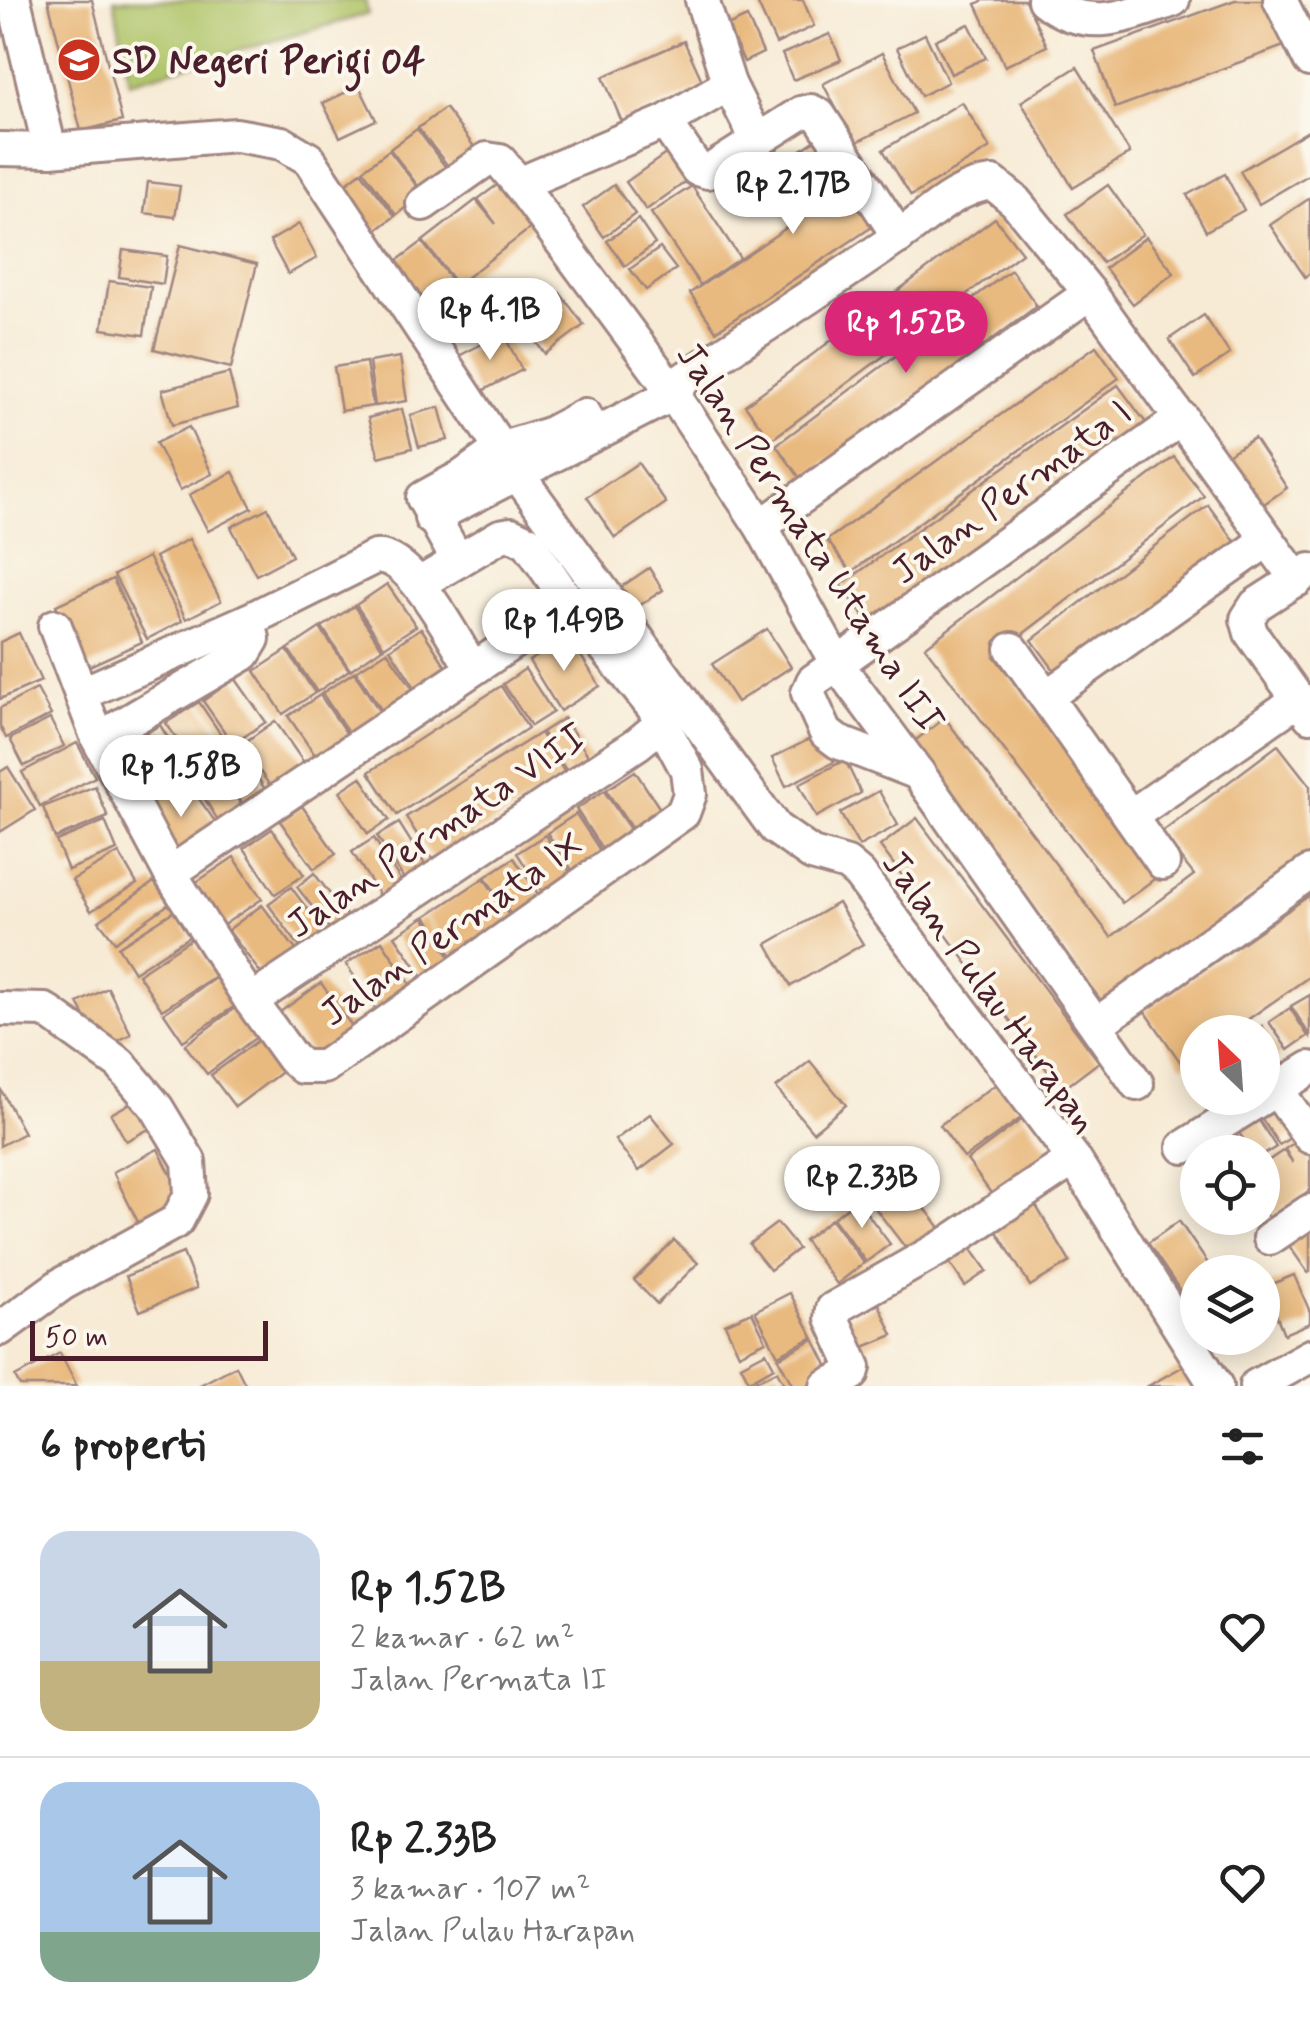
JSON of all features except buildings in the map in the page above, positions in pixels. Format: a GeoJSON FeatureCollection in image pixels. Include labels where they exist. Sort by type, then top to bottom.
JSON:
{"type":"FeatureCollection","features":[{"type":"Feature","properties":{"kind":"street"},"geometry":{"type":"LineString","coordinates":[[14,0],[50,150]]}},
{"type":"Feature","properties":{"kind":"street"},"geometry":{"type":"LineString","coordinates":[[702,0],[729,84],[758,142]]}},
{"type":"Feature","properties":{"kind":"street"},"geometry":{"type":"LineString","coordinates":[[1044,0],[1059,12],[1081,20],[1106,19],[1174,0]]}},
{"type":"Feature","properties":{"kind":"street"},"geometry":{"type":"LineString","coordinates":[[1280,0],[1310,60]]}},
{"type":"Feature","properties":{"kind":"street"},"geometry":{"type":"LineString","coordinates":[[519,184],[665,122],[729,84]]}},
{"type":"Feature","properties":{"kind":"street"},"geometry":{"type":"LineString","coordinates":[[665,122],[702,172],[708,172],[801,113],[811,111],[899,237]]}},
{"type":"Feature","properties":{"kind":"street","name":"Jalan Pulau Harapan"},"geometry":{"type":"LineString","coordinates":[[0,150],[50,150],[236,135],[282,143],[309,159],[445,369],[775,828],[812,854],[847,864],[859,874],[1074,1159],[944,1246],[833,1309],[832,1318],[854,1367],[852,1374],[827,1386]]}},
{"type":"Feature","properties":{"kind":"street","name":"Jalan Permata Utama III"},"geometry":{"type":"LineString","coordinates":[[423,204],[487,159],[500,161],[519,184],[673,383],[761,526],[837,664],[1137,1084]]}},
{"type":"Feature","properties":{"kind":"street"},"geometry":{"type":"LineString","coordinates":[[458,561],[427,508],[510,462],[673,383],[899,237],[959,192],[993,182],[1016,200],[1090,293],[1266,541],[1304,575],[1256,605],[1247,619],[1251,634],[1304,707],[1131,816]]}},
{"type":"Feature","properties":{"kind":"street"},"geometry":{"type":"LineString","coordinates":[[761,526],[1090,293]]}},
{"type":"Feature","properties":{"kind":"street","name":"Jalan Permata I"},"geometry":{"type":"LineString","coordinates":[[918,773],[838,742],[826,733],[808,693],[813,681],[1182,418]]}},
{"type":"Feature","properties":{"kind":"street"},"geometry":{"type":"LineString","coordinates":[[419,584],[500,536],[520,537],[528,542],[570,604],[663,722]]}},
{"type":"Feature","properties":{"kind":"street"},"geometry":{"type":"LineString","coordinates":[[1046,697],[1266,541]]}},
{"type":"Feature","properties":{"kind":"street"},"geometry":{"type":"LineString","coordinates":[[81,694],[249,620],[375,557],[391,558],[419,584],[472,668]]}},
{"type":"Feature","properties":{"kind":"street"},"geometry":{"type":"LineString","coordinates":[[1228,567],[1256,605]]}},
{"type":"Feature","properties":{"kind":"street"},"geometry":{"type":"LineString","coordinates":[[170,873],[570,604]]}},
{"type":"Feature","properties":{"kind":"street"},"geometry":{"type":"LineString","coordinates":[[98,739],[244,654],[253,639],[249,620]]}},
{"type":"Feature","properties":{"kind":"street","name":"Jalan Permata IX"},"geometry":{"type":"LineString","coordinates":[[55,626],[98,739],[170,873],[250,1001],[302,1067],[324,1067],[683,813],[690,794],[687,770],[663,722]]}},
{"type":"Feature","properties":{"kind":"street"},"geometry":{"type":"LineString","coordinates":[[1012,650],[1164,863]]}},
{"type":"Feature","properties":{"kind":"street","name":"Jalan Permata VIII"},"geometry":{"type":"LineString","coordinates":[[250,1001],[663,722]]}},
{"type":"Feature","properties":{"kind":"street"},"geometry":{"type":"LineString","coordinates":[[1097,1024],[1310,872]]}},
{"type":"Feature","properties":{"kind":"street"},"geometry":{"type":"LineString","coordinates":[[0,1009],[45,1010],[120,1064],[157,1108],[189,1161],[191,1194],[177,1221],[62,1284],[0,1329]]}},
{"type":"Feature","properties":{"kind":"street"},"geometry":{"type":"LineString","coordinates":[[1280,1087],[1310,1068]]}},
{"type":"Feature","properties":{"kind":"street"},"geometry":{"type":"LineString","coordinates":[[1280,1095],[1310,1136]]}},
{"type":"Feature","properties":{"kind":"street"},"geometry":{"type":"LineString","coordinates":[[1203,1135],[1235,1115]]}},
{"type":"Feature","properties":{"kind":"street"},"geometry":{"type":"LineString","coordinates":[[1074,1159],[1216,1386]]}},
{"type":"Feature","properties":{"kind":"street"},"geometry":{"type":"LineString","coordinates":[[1270,1238],[1310,1210]]}},
{"type":"Feature","properties":{"kind":"street"},"geometry":{"type":"LineString","coordinates":[[1256,1386],[1310,1356]]}},
{"type":"Feature","properties":{"kind":"green space"},"geometry":{"type":"Polygon","coordinates":[[[114,0],[365,0],[368,14],[129,82],[114,0]]]}},
{"type":"Feature","properties":{"kind":"place","name":"SD Negeri Perigi 04"},"geometry":{"type":"Point","coordinates":[79,60]}}]}
